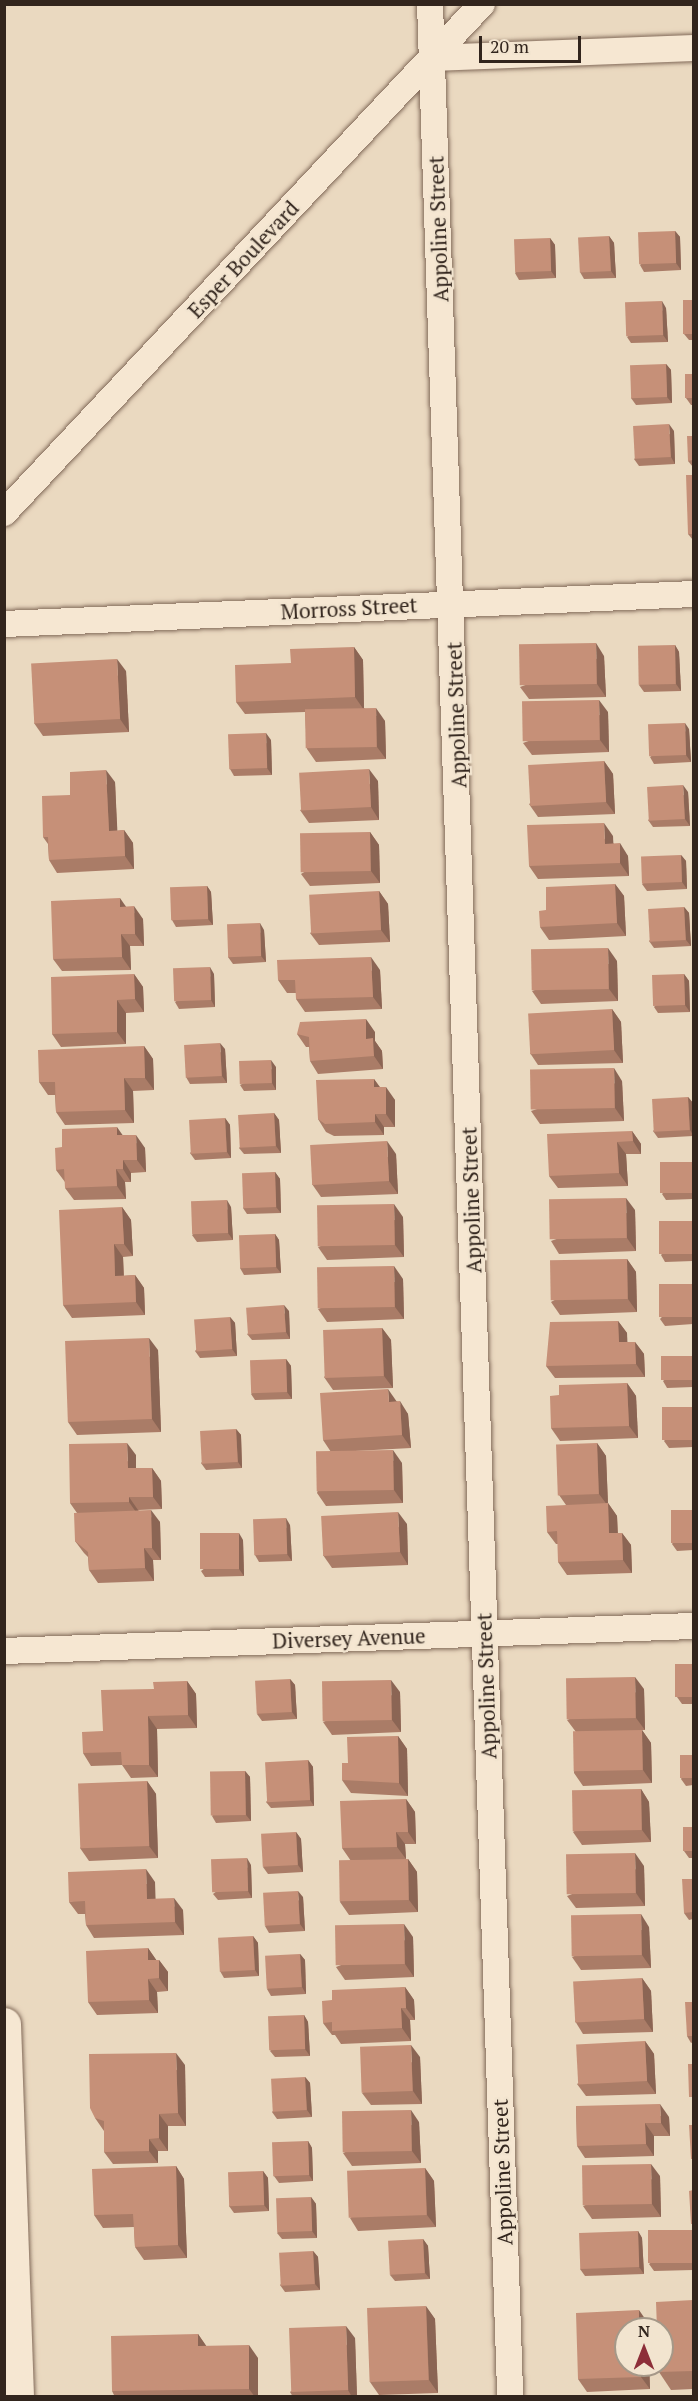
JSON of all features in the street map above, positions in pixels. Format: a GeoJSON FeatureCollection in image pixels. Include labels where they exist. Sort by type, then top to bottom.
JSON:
{"type":"FeatureCollection","features":[{"type":"Feature","properties":{"kind":"street","name":"Appoline Street"},"geometry":{"type":"LineString","coordinates":[[430,4],[453,603],[510,2397]]}},
{"type":"Feature","properties":{"kind":"street","name":"Esper Boulevard"},"geometry":{"type":"LineString","coordinates":[[4,513],[482,4]]}},
{"type":"Feature","properties":{"kind":"street"},"geometry":{"type":"LineString","coordinates":[[432,58],[693,48]]}},
{"type":"Feature","properties":{"kind":"street","name":"Morross Street"},"geometry":{"type":"LineString","coordinates":[[4,624],[693,594]]}},
{"type":"Feature","properties":{"kind":"street","name":"Diversey Avenue"},"geometry":{"type":"LineString","coordinates":[[4,1651],[693,1626]]}},
{"type":"Feature","properties":{"kind":"street"},"geometry":{"type":"LineString","coordinates":[[4,2024],[17,2397]]}},
{"type":"Feature","properties":{"kind":"building"},"geometry":{"type":"Polygon","coordinates":[[[675,231],[676,263],[639,264],[638,232],[675,231]]]}},
{"type":"Feature","properties":{"kind":"building"},"geometry":{"type":"Polygon","coordinates":[[[609,236],[611,271],[580,273],[578,238],[609,236]]]}},
{"type":"Feature","properties":{"kind":"building"},"geometry":{"type":"Polygon","coordinates":[[[550,238],[551,271],[515,272],[514,239],[550,238]]]}},
{"type":"Feature","properties":{"kind":"building"},"geometry":{"type":"Polygon","coordinates":[[[683,300],[693,300],[693,334],[683,334],[683,300]]]}},
{"type":"Feature","properties":{"kind":"building"},"geometry":{"type":"Polygon","coordinates":[[[662,301],[663,335],[626,336],[625,302],[662,301]]]}},
{"type":"Feature","properties":{"kind":"building"},"geometry":{"type":"Polygon","coordinates":[[[666,364],[667,397],[631,398],[630,365],[666,364]]]}},
{"type":"Feature","properties":{"kind":"building"},"geometry":{"type":"Polygon","coordinates":[[[685,374],[693,374],[693,398],[685,398],[685,374]]]}},
{"type":"Feature","properties":{"kind":"building"},"geometry":{"type":"Polygon","coordinates":[[[669,424],[671,457],[635,459],[633,426],[669,424]]]}},
{"type":"Feature","properties":{"kind":"building"},"geometry":{"type":"Polygon","coordinates":[[[687,436],[693,436],[693,460],[688,461],[687,436]]]}},
{"type":"Feature","properties":{"kind":"building"},"geometry":{"type":"Polygon","coordinates":[[[686,475],[693,475],[693,534],[688,534],[686,475]]]}},
{"type":"Feature","properties":{"kind":"building"},"geometry":{"type":"Polygon","coordinates":[[[596,643],[597,684],[520,685],[519,644],[596,643]]]}},
{"type":"Feature","properties":{"kind":"building"},"geometry":{"type":"Polygon","coordinates":[[[675,645],[676,684],[639,685],[638,646],[675,645]]]}},
{"type":"Feature","properties":{"kind":"building"},"geometry":{"type":"Polygon","coordinates":[[[354,647],[355,697],[236,702],[235,665],[291,663],[290,649],[354,647]]]}},
{"type":"Feature","properties":{"kind":"building"},"geometry":{"type":"Polygon","coordinates":[[[117,659],[120,719],[34,723],[31,664],[117,659]]]}},
{"type":"Feature","properties":{"kind":"building"},"geometry":{"type":"Polygon","coordinates":[[[599,700],[600,740],[523,741],[522,701],[599,700]]]}},
{"type":"Feature","properties":{"kind":"building"},"geometry":{"type":"Polygon","coordinates":[[[376,708],[377,747],[306,748],[305,709],[376,708]]]}},
{"type":"Feature","properties":{"kind":"building"},"geometry":{"type":"Polygon","coordinates":[[[685,723],[686,755],[649,756],[648,724],[685,723]]]}},
{"type":"Feature","properties":{"kind":"building"},"geometry":{"type":"Polygon","coordinates":[[[266,733],[267,768],[229,769],[228,734],[266,733]]]}},
{"type":"Feature","properties":{"kind":"building"},"geometry":{"type":"Polygon","coordinates":[[[604,761],[606,802],[530,806],[528,765],[604,761]]]}},
{"type":"Feature","properties":{"kind":"building"},"geometry":{"type":"Polygon","coordinates":[[[369,769],[371,807],[301,811],[299,773],[369,769]]]}},
{"type":"Feature","properties":{"kind":"building"},"geometry":{"type":"Polygon","coordinates":[[[106,770],[109,831],[124,830],[125,856],[49,860],[48,837],[43,837],[42,796],[70,795],[70,772],[106,770]]]}},
{"type":"Feature","properties":{"kind":"building"},"geometry":{"type":"Polygon","coordinates":[[[683,785],[685,819],[649,821],[647,787],[683,785]]]}},
{"type":"Feature","properties":{"kind":"building"},"geometry":{"type":"Polygon","coordinates":[[[604,823],[605,844],[620,843],[620,863],[529,866],[527,825],[604,823]]]}},
{"type":"Feature","properties":{"kind":"building"},"geometry":{"type":"Polygon","coordinates":[[[370,832],[371,871],[301,872],[300,833],[370,832]]]}},
{"type":"Feature","properties":{"kind":"building"},"geometry":{"type":"Polygon","coordinates":[[[681,855],[682,882],[642,883],[641,856],[681,855]]]}},
{"type":"Feature","properties":{"kind":"building"},"geometry":{"type":"Polygon","coordinates":[[[615,884],[617,923],[540,927],[539,911],[546,910],[546,887],[615,884]]]}},
{"type":"Feature","properties":{"kind":"building"},"geometry":{"type":"Polygon","coordinates":[[[207,886],[208,919],[171,920],[170,887],[207,886]]]}},
{"type":"Feature","properties":{"kind":"building"},"geometry":{"type":"Polygon","coordinates":[[[379,891],[381,930],[311,934],[309,895],[379,891]]]}},
{"type":"Feature","properties":{"kind":"building"},"geometry":{"type":"Polygon","coordinates":[[[120,898],[120,907],[134,906],[135,934],[121,934],[122,957],[53,959],[51,901],[120,898]]]}},
{"type":"Feature","properties":{"kind":"building"},"geometry":{"type":"Polygon","coordinates":[[[684,907],[686,940],[650,942],[648,909],[684,907]]]}},
{"type":"Feature","properties":{"kind":"building"},"geometry":{"type":"Polygon","coordinates":[[[260,923],[261,956],[228,957],[227,924],[260,923]]]}},
{"type":"Feature","properties":{"kind":"building"},"geometry":{"type":"Polygon","coordinates":[[[608,948],[609,989],[532,990],[531,949],[608,948]]]}},
{"type":"Feature","properties":{"kind":"building"},"geometry":{"type":"Polygon","coordinates":[[[371,957],[373,997],[296,999],[295,980],[278,980],[277,960],[371,957]]]}},
{"type":"Feature","properties":{"kind":"building"},"geometry":{"type":"Polygon","coordinates":[[[210,967],[211,1000],[174,1001],[173,968],[210,967]]]}},
{"type":"Feature","properties":{"kind":"building"},"geometry":{"type":"Polygon","coordinates":[[[134,974],[135,999],[117,1000],[117,1032],[52,1034],[51,977],[134,974]]]}},
{"type":"Feature","properties":{"kind":"building"},"geometry":{"type":"Polygon","coordinates":[[[684,974],[685,1005],[653,1006],[652,975],[684,974]]]}},
{"type":"Feature","properties":{"kind":"building"},"geometry":{"type":"Polygon","coordinates":[[[612,1009],[614,1050],[530,1054],[528,1013],[612,1009]]]}},
{"type":"Feature","properties":{"kind":"building"},"geometry":{"type":"Polygon","coordinates":[[[366,1019],[366,1039],[373,1038],[374,1056],[310,1061],[309,1037],[297,1034],[300,1022],[366,1019]]]}},
{"type":"Feature","properties":{"kind":"building"},"geometry":{"type":"Polygon","coordinates":[[[220,1043],[222,1076],[186,1078],[184,1045],[220,1043]]]}},
{"type":"Feature","properties":{"kind":"building"},"geometry":{"type":"Polygon","coordinates":[[[144,1046],[145,1078],[124,1078],[125,1110],[56,1112],[55,1082],[39,1082],[38,1050],[144,1046]]]}},
{"type":"Feature","properties":{"kind":"building"},"geometry":{"type":"Polygon","coordinates":[[[271,1060],[272,1083],[240,1084],[239,1061],[271,1060]]]}},
{"type":"Feature","properties":{"kind":"building"},"geometry":{"type":"Polygon","coordinates":[[[614,1068],[615,1108],[531,1109],[530,1069],[614,1068]]]}},
{"type":"Feature","properties":{"kind":"building"},"geometry":{"type":"Polygon","coordinates":[[[374,1079],[374,1087],[386,1087],[386,1114],[375,1114],[375,1122],[325,1124],[318,1119],[316,1080],[374,1079]]]}},
{"type":"Feature","properties":{"kind":"building"},"geometry":{"type":"Polygon","coordinates":[[[688,1097],[690,1130],[654,1132],[652,1099],[688,1097]]]}},
{"type":"Feature","properties":{"kind":"building"},"geometry":{"type":"Polygon","coordinates":[[[274,1113],[276,1146],[240,1148],[238,1115],[274,1113]]]}},
{"type":"Feature","properties":{"kind":"building"},"geometry":{"type":"Polygon","coordinates":[[[225,1118],[227,1152],[191,1154],[189,1120],[225,1118]]]}},
{"type":"Feature","properties":{"kind":"building"},"geometry":{"type":"Polygon","coordinates":[[[117,1127],[117,1135],[136,1135],[137,1160],[123,1160],[123,1169],[116,1169],[117,1186],[65,1188],[64,1169],[56,1170],[55,1148],[62,1147],[62,1129],[117,1127]]]}},
{"type":"Feature","properties":{"kind":"building"},"geometry":{"type":"Polygon","coordinates":[[[632,1131],[633,1141],[617,1142],[619,1173],[549,1176],[547,1134],[632,1131]]]}},
{"type":"Feature","properties":{"kind":"building"},"geometry":{"type":"Polygon","coordinates":[[[387,1141],[389,1181],[312,1185],[310,1145],[387,1141]]]}},
{"type":"Feature","properties":{"kind":"building"},"geometry":{"type":"Polygon","coordinates":[[[660,1162],[693,1162],[693,1193],[660,1193],[660,1162]]]}},
{"type":"Feature","properties":{"kind":"building"},"geometry":{"type":"Polygon","coordinates":[[[275,1172],[276,1207],[243,1208],[242,1173],[275,1172]]]}},
{"type":"Feature","properties":{"kind":"building"},"geometry":{"type":"Polygon","coordinates":[[[626,1198],[627,1238],[550,1239],[549,1199],[626,1198]]]}},
{"type":"Feature","properties":{"kind":"building"},"geometry":{"type":"Polygon","coordinates":[[[227,1200],[228,1233],[192,1234],[191,1201],[227,1200]]]}},
{"type":"Feature","properties":{"kind":"building"},"geometry":{"type":"Polygon","coordinates":[[[394,1204],[395,1245],[318,1246],[317,1205],[394,1204]]]}},
{"type":"Feature","properties":{"kind":"building"},"geometry":{"type":"Polygon","coordinates":[[[122,1207],[124,1244],[114,1244],[115,1276],[135,1275],[136,1302],[63,1305],[59,1210],[122,1207]]]}},
{"type":"Feature","properties":{"kind":"building"},"geometry":{"type":"Polygon","coordinates":[[[659,1221],[693,1221],[693,1254],[659,1254],[659,1221]]]}},
{"type":"Feature","properties":{"kind":"building"},"geometry":{"type":"Polygon","coordinates":[[[275,1234],[276,1267],[240,1268],[239,1235],[275,1234]]]}},
{"type":"Feature","properties":{"kind":"building"},"geometry":{"type":"Polygon","coordinates":[[[627,1259],[628,1299],[551,1300],[550,1260],[627,1259]]]}},
{"type":"Feature","properties":{"kind":"building"},"geometry":{"type":"Polygon","coordinates":[[[394,1266],[395,1307],[318,1308],[317,1267],[394,1266]]]}},
{"type":"Feature","properties":{"kind":"building"},"geometry":{"type":"Polygon","coordinates":[[[659,1284],[693,1284],[693,1317],[659,1317],[659,1284]]]}},
{"type":"Feature","properties":{"kind":"building"},"geometry":{"type":"Polygon","coordinates":[[[284,1305],[286,1332],[248,1335],[246,1308],[284,1305]]]}},
{"type":"Feature","properties":{"kind":"building"},"geometry":{"type":"Polygon","coordinates":[[[230,1317],[232,1349],[196,1351],[194,1320],[230,1317]]]}},
{"type":"Feature","properties":{"kind":"building"},"geometry":{"type":"Polygon","coordinates":[[[618,1321],[619,1342],[635,1342],[636,1364],[546,1366],[550,1322],[618,1321]]]}},
{"type":"Feature","properties":{"kind":"building"},"geometry":{"type":"Polygon","coordinates":[[[382,1328],[384,1376],[325,1378],[323,1330],[382,1328]]]}},
{"type":"Feature","properties":{"kind":"building"},"geometry":{"type":"Polygon","coordinates":[[[149,1338],[152,1419],[68,1422],[65,1341],[149,1338]]]}},
{"type":"Feature","properties":{"kind":"building"},"geometry":{"type":"Polygon","coordinates":[[[661,1356],[693,1356],[693,1380],[661,1380],[661,1356]]]}},
{"type":"Feature","properties":{"kind":"building"},"geometry":{"type":"Polygon","coordinates":[[[286,1359],[287,1392],[251,1393],[250,1360],[286,1359]]]}},
{"type":"Feature","properties":{"kind":"building"},"geometry":{"type":"Polygon","coordinates":[[[627,1383],[629,1426],[551,1428],[550,1396],[559,1395],[559,1385],[627,1383]]]}},
{"type":"Feature","properties":{"kind":"building"},"geometry":{"type":"Polygon","coordinates":[[[388,1389],[389,1402],[400,1401],[402,1435],[323,1440],[320,1393],[388,1389]]]}},
{"type":"Feature","properties":{"kind":"building"},"geometry":{"type":"Polygon","coordinates":[[[662,1407],[693,1407],[693,1440],[662,1440],[662,1407]]]}},
{"type":"Feature","properties":{"kind":"building"},"geometry":{"type":"Polygon","coordinates":[[[236,1429],[238,1462],[202,1464],[200,1431],[236,1429]]]}},
{"type":"Feature","properties":{"kind":"building"},"geometry":{"type":"Polygon","coordinates":[[[127,1443],[128,1468],[152,1468],[153,1497],[129,1497],[129,1502],[70,1503],[69,1444],[127,1443]]]}},
{"type":"Feature","properties":{"kind":"building"},"geometry":{"type":"Polygon","coordinates":[[[597,1443],[599,1494],[558,1495],[556,1444],[597,1443]]]}},
{"type":"Feature","properties":{"kind":"building"},"geometry":{"type":"Polygon","coordinates":[[[393,1450],[394,1490],[317,1491],[316,1451],[393,1450]]]}},
{"type":"Feature","properties":{"kind":"building"},"geometry":{"type":"Polygon","coordinates":[[[608,1503],[609,1533],[622,1533],[623,1560],[558,1562],[557,1531],[547,1532],[546,1506],[608,1503]]]}},
{"type":"Feature","properties":{"kind":"building"},"geometry":{"type":"Polygon","coordinates":[[[151,1510],[152,1548],[144,1548],[145,1568],[89,1570],[88,1552],[75,1541],[74,1513],[151,1510]]]}},
{"type":"Feature","properties":{"kind":"building"},"geometry":{"type":"Polygon","coordinates":[[[671,1510],[693,1510],[693,1543],[671,1543],[671,1510]]]}},
{"type":"Feature","properties":{"kind":"building"},"geometry":{"type":"Polygon","coordinates":[[[398,1512],[400,1552],[323,1556],[321,1516],[398,1512]]]}},
{"type":"Feature","properties":{"kind":"building"},"geometry":{"type":"Polygon","coordinates":[[[286,1518],[287,1554],[254,1555],[253,1519],[286,1518]]]}},
{"type":"Feature","properties":{"kind":"building"},"geometry":{"type":"Polygon","coordinates":[[[200,1533],[239,1533],[239,1569],[200,1569],[200,1533]]]}},
{"type":"Feature","properties":{"kind":"building"},"geometry":{"type":"Polygon","coordinates":[[[675,1664],[693,1664],[693,1697],[675,1697],[675,1664]]]}},
{"type":"Feature","properties":{"kind":"building"},"geometry":{"type":"Polygon","coordinates":[[[635,1677],[636,1718],[567,1719],[566,1678],[635,1677]]]}},
{"type":"Feature","properties":{"kind":"building"},"geometry":{"type":"Polygon","coordinates":[[[290,1679],[292,1712],[257,1714],[255,1681],[290,1679]]]}},
{"type":"Feature","properties":{"kind":"building"},"geometry":{"type":"Polygon","coordinates":[[[391,1680],[392,1720],[323,1721],[322,1681],[391,1680]]]}},
{"type":"Feature","properties":{"kind":"building"},"geometry":{"type":"Polygon","coordinates":[[[187,1681],[188,1715],[148,1716],[149,1765],[122,1765],[121,1752],[83,1753],[82,1732],[103,1731],[101,1690],[154,1689],[153,1682],[187,1681]]]}},
{"type":"Feature","properties":{"kind":"building"},"geometry":{"type":"Polygon","coordinates":[[[642,1730],[643,1770],[574,1771],[573,1731],[642,1730]]]}},
{"type":"Feature","properties":{"kind":"building"},"geometry":{"type":"Polygon","coordinates":[[[398,1736],[399,1783],[342,1780],[342,1763],[348,1763],[347,1737],[398,1736]]]}},
{"type":"Feature","properties":{"kind":"building"},"geometry":{"type":"Polygon","coordinates":[[[680,1755],[693,1755],[693,1778],[680,1778],[680,1755]]]}},
{"type":"Feature","properties":{"kind":"building"},"geometry":{"type":"Polygon","coordinates":[[[308,1760],[310,1800],[267,1802],[265,1762],[308,1760]]]}},
{"type":"Feature","properties":{"kind":"building"},"geometry":{"type":"Polygon","coordinates":[[[245,1771],[246,1815],[211,1816],[210,1772],[245,1771]]]}},
{"type":"Feature","properties":{"kind":"building"},"geometry":{"type":"Polygon","coordinates":[[[147,1781],[149,1846],[80,1848],[78,1783],[147,1781]]]}},
{"type":"Feature","properties":{"kind":"building"},"geometry":{"type":"Polygon","coordinates":[[[641,1789],[642,1830],[573,1831],[572,1790],[641,1789]]]}},
{"type":"Feature","properties":{"kind":"building"},"geometry":{"type":"Polygon","coordinates":[[[406,1799],[408,1832],[396,1832],[397,1847],[342,1848],[340,1801],[406,1799]]]}},
{"type":"Feature","properties":{"kind":"building"},"geometry":{"type":"Polygon","coordinates":[[[683,1827],[693,1827],[693,1851],[683,1851],[683,1827]]]}},
{"type":"Feature","properties":{"kind":"building"},"geometry":{"type":"Polygon","coordinates":[[[296,1832],[298,1865],[263,1867],[261,1834],[296,1832]]]}},
{"type":"Feature","properties":{"kind":"building"},"geometry":{"type":"Polygon","coordinates":[[[635,1853],[636,1893],[567,1894],[566,1854],[635,1853]]]}},
{"type":"Feature","properties":{"kind":"building"},"geometry":{"type":"Polygon","coordinates":[[[247,1858],[248,1891],[212,1892],[211,1859],[247,1858]]]}},
{"type":"Feature","properties":{"kind":"building"},"geometry":{"type":"Polygon","coordinates":[[[408,1859],[409,1900],[340,1901],[339,1860],[408,1859]]]}},
{"type":"Feature","properties":{"kind":"building"},"geometry":{"type":"Polygon","coordinates":[[[146,1869],[147,1899],[174,1898],[175,1922],[86,1925],[85,1901],[69,1902],[68,1872],[146,1869]]]}},
{"type":"Feature","properties":{"kind":"building"},"geometry":{"type":"Polygon","coordinates":[[[682,1879],[693,1879],[693,1912],[684,1913],[682,1879]]]}},
{"type":"Feature","properties":{"kind":"building"},"geometry":{"type":"Polygon","coordinates":[[[298,1891],[300,1924],[265,1926],[263,1893],[298,1891]]]}},
{"type":"Feature","properties":{"kind":"building"},"geometry":{"type":"Polygon","coordinates":[[[641,1914],[642,1955],[572,1956],[571,1915],[641,1914]]]}},
{"type":"Feature","properties":{"kind":"building"},"geometry":{"type":"Polygon","coordinates":[[[404,1924],[405,1964],[336,1965],[335,1925],[404,1924]]]}},
{"type":"Feature","properties":{"kind":"building"},"geometry":{"type":"Polygon","coordinates":[[[253,1936],[255,1970],[220,1972],[218,1938],[253,1936]]]}},
{"type":"Feature","properties":{"kind":"building"},"geometry":{"type":"Polygon","coordinates":[[[148,1948],[148,1960],[159,1960],[159,1978],[148,1979],[149,2000],[88,2002],[86,1951],[148,1948]]]}},
{"type":"Feature","properties":{"kind":"building"},"geometry":{"type":"Polygon","coordinates":[[[300,1954],[302,1987],[267,1989],[265,1956],[300,1954]]]}},
{"type":"Feature","properties":{"kind":"building"},"geometry":{"type":"Polygon","coordinates":[[[642,1978],[644,2019],[575,2023],[573,1982],[642,1978]]]}},
{"type":"Feature","properties":{"kind":"building"},"geometry":{"type":"Polygon","coordinates":[[[405,1987],[406,2008],[401,2008],[402,2028],[332,2031],[332,2022],[323,2023],[322,2001],[332,2000],[332,1990],[405,1987]]]}},
{"type":"Feature","properties":{"kind":"building"},"geometry":{"type":"Polygon","coordinates":[[[685,2002],[693,2002],[693,2036],[687,2036],[685,2002]]]}},
{"type":"Feature","properties":{"kind":"building"},"geometry":{"type":"Polygon","coordinates":[[[304,2015],[305,2049],[269,2050],[268,2016],[304,2015]]]}},
{"type":"Feature","properties":{"kind":"building"},"geometry":{"type":"Polygon","coordinates":[[[645,2041],[647,2081],[578,2085],[576,2045],[645,2041]]]}},
{"type":"Feature","properties":{"kind":"building"},"geometry":{"type":"Polygon","coordinates":[[[411,2045],[413,2091],[362,2093],[360,2047],[411,2045]]]}},
{"type":"Feature","properties":{"kind":"building"},"geometry":{"type":"Polygon","coordinates":[[[176,2053],[178,2113],[159,2114],[159,2138],[149,2139],[149,2151],[104,2152],[104,2121],[95,2118],[90,2108],[89,2054],[176,2053]]]}},
{"type":"Feature","properties":{"kind":"building"},"geometry":{"type":"Polygon","coordinates":[[[688,2064],[693,2064],[693,2097],[689,2097],[688,2064]]]}},
{"type":"Feature","properties":{"kind":"building"},"geometry":{"type":"Polygon","coordinates":[[[305,2077],[307,2110],[273,2112],[271,2079],[305,2077]]]}},
{"type":"Feature","properties":{"kind":"building"},"geometry":{"type":"Polygon","coordinates":[[[660,2104],[661,2123],[645,2123],[646,2144],[577,2146],[576,2106],[660,2104]]]}},
{"type":"Feature","properties":{"kind":"building"},"geometry":{"type":"Polygon","coordinates":[[[411,2110],[412,2151],[343,2152],[342,2111],[411,2110]]]}},
{"type":"Feature","properties":{"kind":"building"},"geometry":{"type":"Polygon","coordinates":[[[689,2125],[693,2125],[693,2159],[691,2159],[689,2125]]]}},
{"type":"Feature","properties":{"kind":"building"},"geometry":{"type":"Polygon","coordinates":[[[308,2141],[309,2175],[273,2176],[272,2142],[308,2141]]]}},
{"type":"Feature","properties":{"kind":"building"},"geometry":{"type":"Polygon","coordinates":[[[651,2164],[652,2204],[583,2205],[582,2165],[651,2164]]]}},
{"type":"Feature","properties":{"kind":"building"},"geometry":{"type":"Polygon","coordinates":[[[176,2166],[178,2245],[135,2247],[133,2214],[94,2215],[92,2169],[176,2166]]]}},
{"type":"Feature","properties":{"kind":"building"},"geometry":{"type":"Polygon","coordinates":[[[425,2168],[427,2215],[349,2218],[347,2171],[425,2168]]]}},
{"type":"Feature","properties":{"kind":"building"},"geometry":{"type":"Polygon","coordinates":[[[263,2171],[264,2205],[229,2206],[228,2172],[263,2171]]]}},
{"type":"Feature","properties":{"kind":"building"},"geometry":{"type":"Polygon","coordinates":[[[693,2190],[693,2224],[691,2224],[689,2191],[693,2190]]]}},
{"type":"Feature","properties":{"kind":"building"},"geometry":{"type":"Polygon","coordinates":[[[311,2197],[312,2231],[277,2232],[276,2198],[311,2197]]]}},
{"type":"Feature","properties":{"kind":"building"},"geometry":{"type":"Polygon","coordinates":[[[648,2230],[693,2230],[693,2263],[648,2263],[648,2230]]]}},
{"type":"Feature","properties":{"kind":"building"},"geometry":{"type":"Polygon","coordinates":[[[638,2231],[639,2267],[580,2269],[579,2233],[638,2231]]]}},
{"type":"Feature","properties":{"kind":"building"},"geometry":{"type":"Polygon","coordinates":[[[423,2239],[425,2273],[390,2275],[388,2241],[423,2239]]]}},
{"type":"Feature","properties":{"kind":"building"},"geometry":{"type":"Polygon","coordinates":[[[313,2251],[315,2284],[281,2286],[279,2253],[313,2251]]]}},
{"type":"Feature","properties":{"kind":"building"},"geometry":{"type":"Polygon","coordinates":[[[693,2300],[693,2371],[674,2372],[674,2317],[657,2317],[656,2302],[693,2300]]]}},
{"type":"Feature","properties":{"kind":"building"},"geometry":{"type":"Polygon","coordinates":[[[426,2306],[429,2380],[370,2382],[367,2308],[426,2306]]]}},
{"type":"Feature","properties":{"kind":"building"},"geometry":{"type":"Polygon","coordinates":[[[639,2310],[639,2317],[614,2317],[614,2377],[641,2377],[578,2379],[576,2313],[639,2310]]]}},
{"type":"Feature","properties":{"kind":"building"},"geometry":{"type":"Polygon","coordinates":[[[346,2326],[348,2390],[291,2392],[289,2328],[346,2326]]]}},
{"type":"Feature","properties":{"kind":"building"},"geometry":{"type":"Polygon","coordinates":[[[198,2334],[198,2346],[249,2345],[249,2389],[112,2391],[111,2336],[198,2334]]]}}]}
